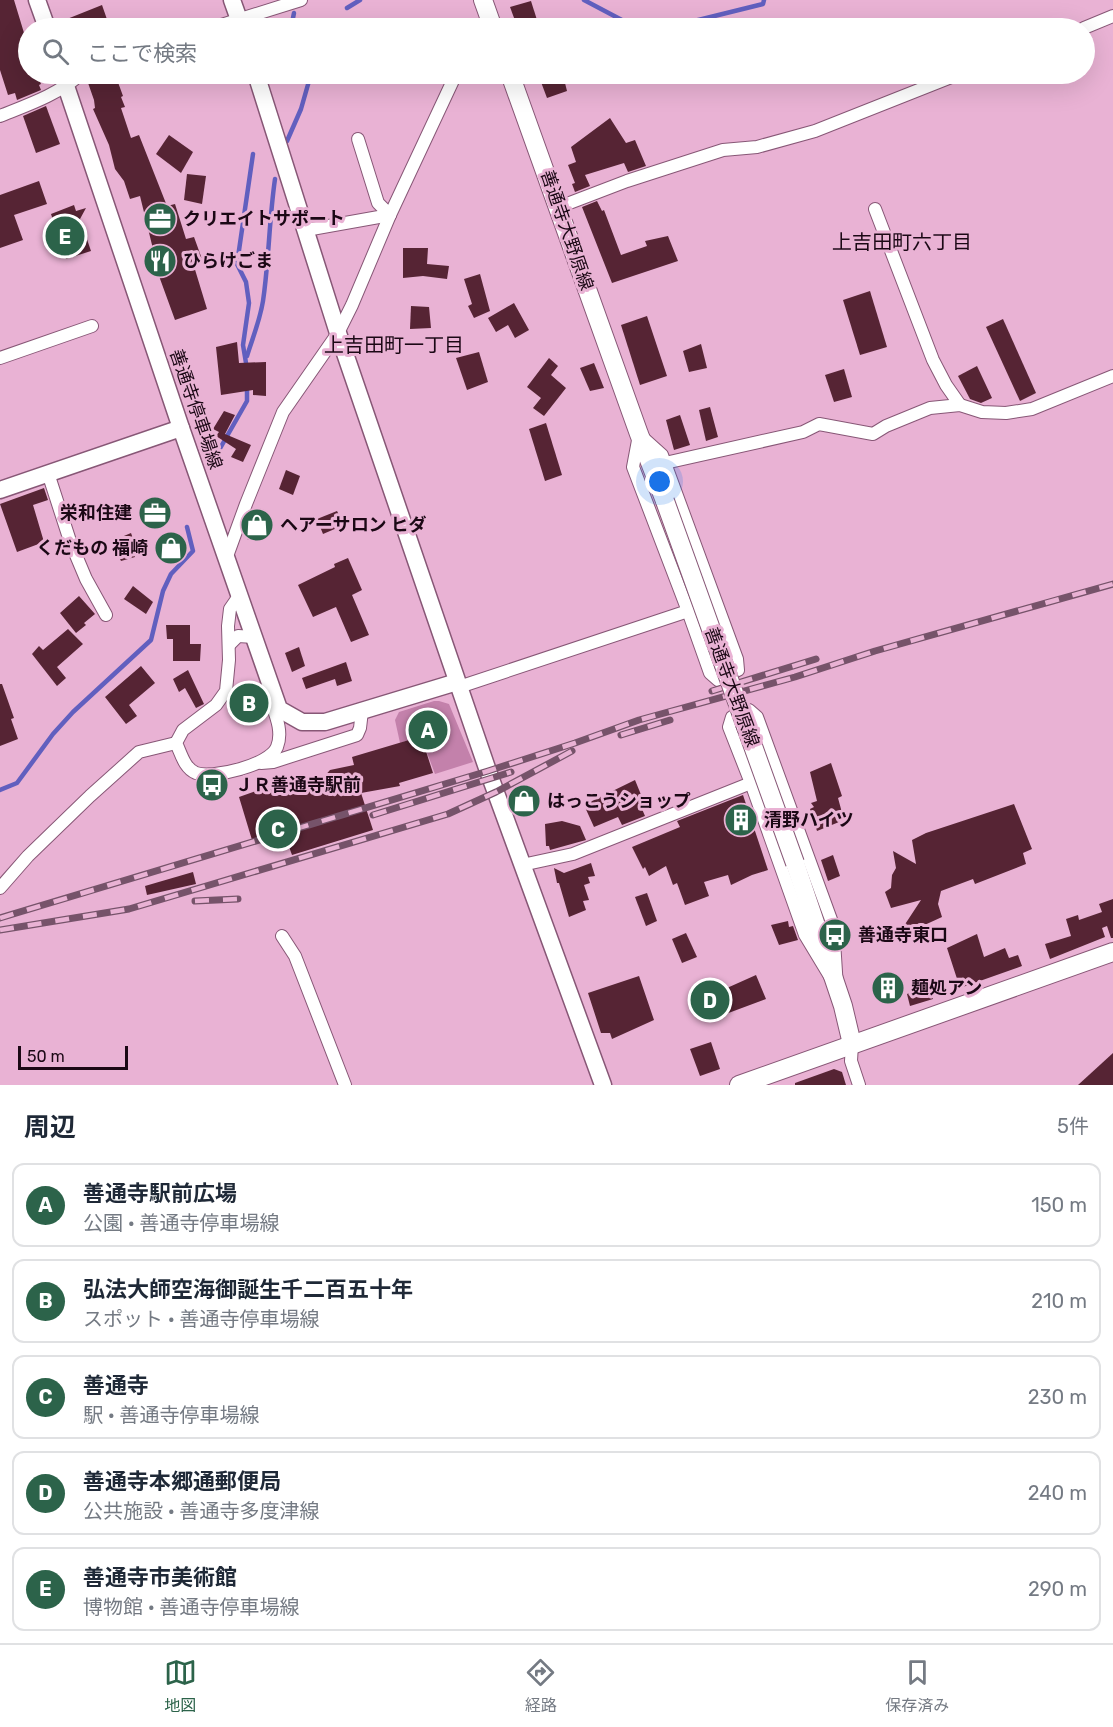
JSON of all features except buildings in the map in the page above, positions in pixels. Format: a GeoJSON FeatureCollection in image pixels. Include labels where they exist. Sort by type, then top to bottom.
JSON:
{"type":"FeatureCollection","features":[{"type":"Feature","properties":{"kind":"main road"},"geometry":{"type":"LineString","coordinates":[[483,0],[486,18]]}},
{"type":"Feature","properties":{"kind":"main road","name":"善通寺大野原線"},"geometry":{"type":"LineString","coordinates":[[514,84],[795,863],[837,988],[852,1044]]}},
{"type":"Feature","properties":{"kind":"main road"},"geometry":{"type":"LineString","coordinates":[[739,1085],[1113,952]]}},
{"type":"Feature","properties":{"kind":"street"},"geometry":{"type":"LineString","coordinates":[[37,0],[43,18]]}},
{"type":"Feature","properties":{"kind":"street"},"geometry":{"type":"LineString","coordinates":[[232,0],[238,18]]}},
{"type":"Feature","properties":{"kind":"street"},"geometry":{"type":"LineString","coordinates":[[255,18],[301,0]]}},
{"type":"Feature","properties":{"kind":"street"},"geometry":{"type":"LineString","coordinates":[[1095,23],[1113,16]]}},
{"type":"Feature","properties":{"kind":"street"},"geometry":{"type":"LineString","coordinates":[[0,116],[48,97],[60,84]]}},
{"type":"Feature","properties":{"kind":"street","name":"善通寺停車場線"},"geometry":{"type":"LineString","coordinates":[[65,84],[181,428],[279,709],[302,722],[325,722],[362,711]]}},
{"type":"Feature","properties":{"kind":"street"},"geometry":{"type":"LineString","coordinates":[[259,84],[338,333],[458,684],[603,1085]]}},
{"type":"Feature","properties":{"kind":"street"},"geometry":{"type":"LineString","coordinates":[[226,559],[283,412],[338,333],[451,84]]}},
{"type":"Feature","properties":{"kind":"street"},"geometry":{"type":"LineString","coordinates":[[559,207],[627,181],[723,150],[757,147],[815,131],[934,84]]}},
{"type":"Feature","properties":{"kind":"street"},"geometry":{"type":"LineString","coordinates":[[358,140],[378,203],[390,215]]}},
{"type":"Feature","properties":{"kind":"street"},"geometry":{"type":"LineString","coordinates":[[875,209],[933,360],[945,385],[960,405]]}},
{"type":"Feature","properties":{"kind":"street"},"geometry":{"type":"LineString","coordinates":[[306,230],[390,215]]}},
{"type":"Feature","properties":{"kind":"street"},"geometry":{"type":"LineString","coordinates":[[0,358],[92,326]]}},
{"type":"Feature","properties":{"kind":"street"},"geometry":{"type":"LineString","coordinates":[[665,463],[803,432],[819,424],[873,434],[886,426],[930,408],[960,405],[982,412],[1006,413],[1032,409],[1113,376]]}},
{"type":"Feature","properties":{"kind":"street"},"geometry":{"type":"LineString","coordinates":[[0,490],[181,428]]}},
{"type":"Feature","properties":{"kind":"street"},"geometry":{"type":"LineString","coordinates":[[639,434],[662,455],[737,658],[738,670],[718,680],[710,673],[633,467],[639,434]]}},
{"type":"Feature","properties":{"kind":"street"},"geometry":{"type":"LineString","coordinates":[[48,473],[70,541],[86,579],[106,615]]}},
{"type":"Feature","properties":{"kind":"street"},"geometry":{"type":"LineString","coordinates":[[0,888],[28,856],[139,752],[176,743],[183,730],[216,705],[226,692],[230,609],[239,596]]}},
{"type":"Feature","properties":{"kind":"street"},"geometry":{"type":"LineString","coordinates":[[176,743],[186,765],[197,773],[224,773],[259,763],[273,762],[357,735],[362,711],[458,684],[688,611]]}},
{"type":"Feature","properties":{"kind":"street"},"geometry":{"type":"LineString","coordinates":[[229,645],[238,636],[254,637]]}},
{"type":"Feature","properties":{"kind":"street"},"geometry":{"type":"LineString","coordinates":[[259,763],[269,756],[278,744],[279,723],[268,695],[270,683]]}},
{"type":"Feature","properties":{"kind":"street"},"geometry":{"type":"LineString","coordinates":[[750,710],[757,717],[833,925],[837,988],[805,935],[729,727],[732,717],[750,710]]}},
{"type":"Feature","properties":{"kind":"street"},"geometry":{"type":"LineString","coordinates":[[522,865],[573,854],[751,783]]}},
{"type":"Feature","properties":{"kind":"street"},"geometry":{"type":"LineString","coordinates":[[282,936],[295,956],[345,1085]]}},
{"type":"Feature","properties":{"kind":"street"},"geometry":{"type":"LineString","coordinates":[[852,1044],[851,1060],[859,1085]]}},
{"type":"Feature","properties":{"kind":"shaded area"},"geometry":{"type":"Polygon","coordinates":[[[434,701],[449,704],[473,762],[435,774],[423,742],[409,740],[400,743],[395,720],[399,712],[434,701]]]}},
{"type":"Feature","properties":{"kind":"waterway"},"geometry":{"type":"LineString","coordinates":[[347,8],[360,0]]}},
{"type":"Feature","properties":{"kind":"waterway"},"geometry":{"type":"LineString","coordinates":[[584,0],[618,18]]}},
{"type":"Feature","properties":{"kind":"waterway"},"geometry":{"type":"LineString","coordinates":[[706,18],[763,4],[764,0]]}},
{"type":"Feature","properties":{"kind":"waterway"},"geometry":{"type":"LineString","coordinates":[[293,18],[294,13]]}},
{"type":"Feature","properties":{"kind":"waterway"},"geometry":{"type":"LineString","coordinates":[[287,141],[301,109],[308,84]]}},
{"type":"Feature","properties":{"kind":"waterway"},"geometry":{"type":"LineString","coordinates":[[247,369],[243,345],[249,303],[246,282],[237,264],[253,154]]}},
{"type":"Feature","properties":{"kind":"waterway"},"geometry":{"type":"LineString","coordinates":[[247,356],[263,301],[275,179]]}},
{"type":"Feature","properties":{"kind":"waterway"},"geometry":{"type":"LineString","coordinates":[[214,459],[247,401],[247,386]]}},
{"type":"Feature","properties":{"kind":"waterway"},"geometry":{"type":"LineString","coordinates":[[0,790],[17,783],[53,734],[73,712],[151,640],[163,591],[171,574],[193,551],[187,527]]}},
{"type":"Feature","properties":{"kind":"railway"},"geometry":{"type":"LineString","coordinates":[[0,918],[488,771],[639,720],[1113,584]]}},
{"type":"Feature","properties":{"kind":"railway"},"geometry":{"type":"LineString","coordinates":[[712,691],[816,659]]}},
{"type":"Feature","properties":{"kind":"railway"},"geometry":{"type":"LineString","coordinates":[[621,735],[670,720]]}},
{"type":"Feature","properties":{"kind":"railway"},"geometry":{"type":"LineString","coordinates":[[0,930],[129,909],[448,814],[496,792],[572,751]]}},
{"type":"Feature","properties":{"kind":"railway"},"geometry":{"type":"LineString","coordinates":[[373,815],[511,772]]}},
{"type":"Feature","properties":{"kind":"railway"},"geometry":{"type":"LineString","coordinates":[[195,901],[238,899]]}},
{"type":"Feature","properties":{"kind":"place","name":"クリエイトサポート"},"geometry":{"type":"Point","coordinates":[160,219]}},
{"type":"Feature","properties":{"kind":"place","name":"善通寺市美術館"},"geometry":{"type":"Point","coordinates":[65,236]}},
{"type":"Feature","properties":{"kind":"place","name":"ひらけごま"},"geometry":{"type":"Point","coordinates":[160,261]}},
{"type":"Feature","properties":{"kind":"place","name":"栄和住建"},"geometry":{"type":"Point","coordinates":[155,513]}},
{"type":"Feature","properties":{"kind":"place","name":"ヘアーサロン ヒダ"},"geometry":{"type":"Point","coordinates":[257,525]}},
{"type":"Feature","properties":{"kind":"place","name":"くだもの 福崎"},"geometry":{"type":"Point","coordinates":[171,548]}},
{"type":"Feature","properties":{"kind":"place","name":"弘法大師空海御誕生千二百五十年"},"geometry":{"type":"Point","coordinates":[249,703]}},
{"type":"Feature","properties":{"kind":"place","name":"善通寺駅前広場"},"geometry":{"type":"Point","coordinates":[428,730]}},
{"type":"Feature","properties":{"kind":"place","name":"ＪＲ善通寺駅前"},"geometry":{"type":"Point","coordinates":[212,785]}},
{"type":"Feature","properties":{"kind":"place","name":"はっこうショップ"},"geometry":{"type":"Point","coordinates":[524,801]}},
{"type":"Feature","properties":{"kind":"place","name":"清野ハイツ"},"geometry":{"type":"Point","coordinates":[741,820]}},
{"type":"Feature","properties":{"kind":"place","name":"善通寺"},"geometry":{"type":"Point","coordinates":[278,829]}},
{"type":"Feature","properties":{"kind":"place","name":"善通寺東口"},"geometry":{"type":"Point","coordinates":[835,935]}},
{"type":"Feature","properties":{"kind":"place","name":"麺処アン"},"geometry":{"type":"Point","coordinates":[888,988]}},
{"type":"Feature","properties":{"kind":"place","name":"善通寺本郷通郵便局"},"geometry":{"type":"Point","coordinates":[710,1000]}},
{"type":"Feature","properties":{"kind":"district","name":"上吉田町六丁目"},"geometry":{"type":"Point","coordinates":[902,242]}},
{"type":"Feature","properties":{"kind":"district","name":"上吉田町一丁目"},"geometry":{"type":"Point","coordinates":[394,345]}}]}
